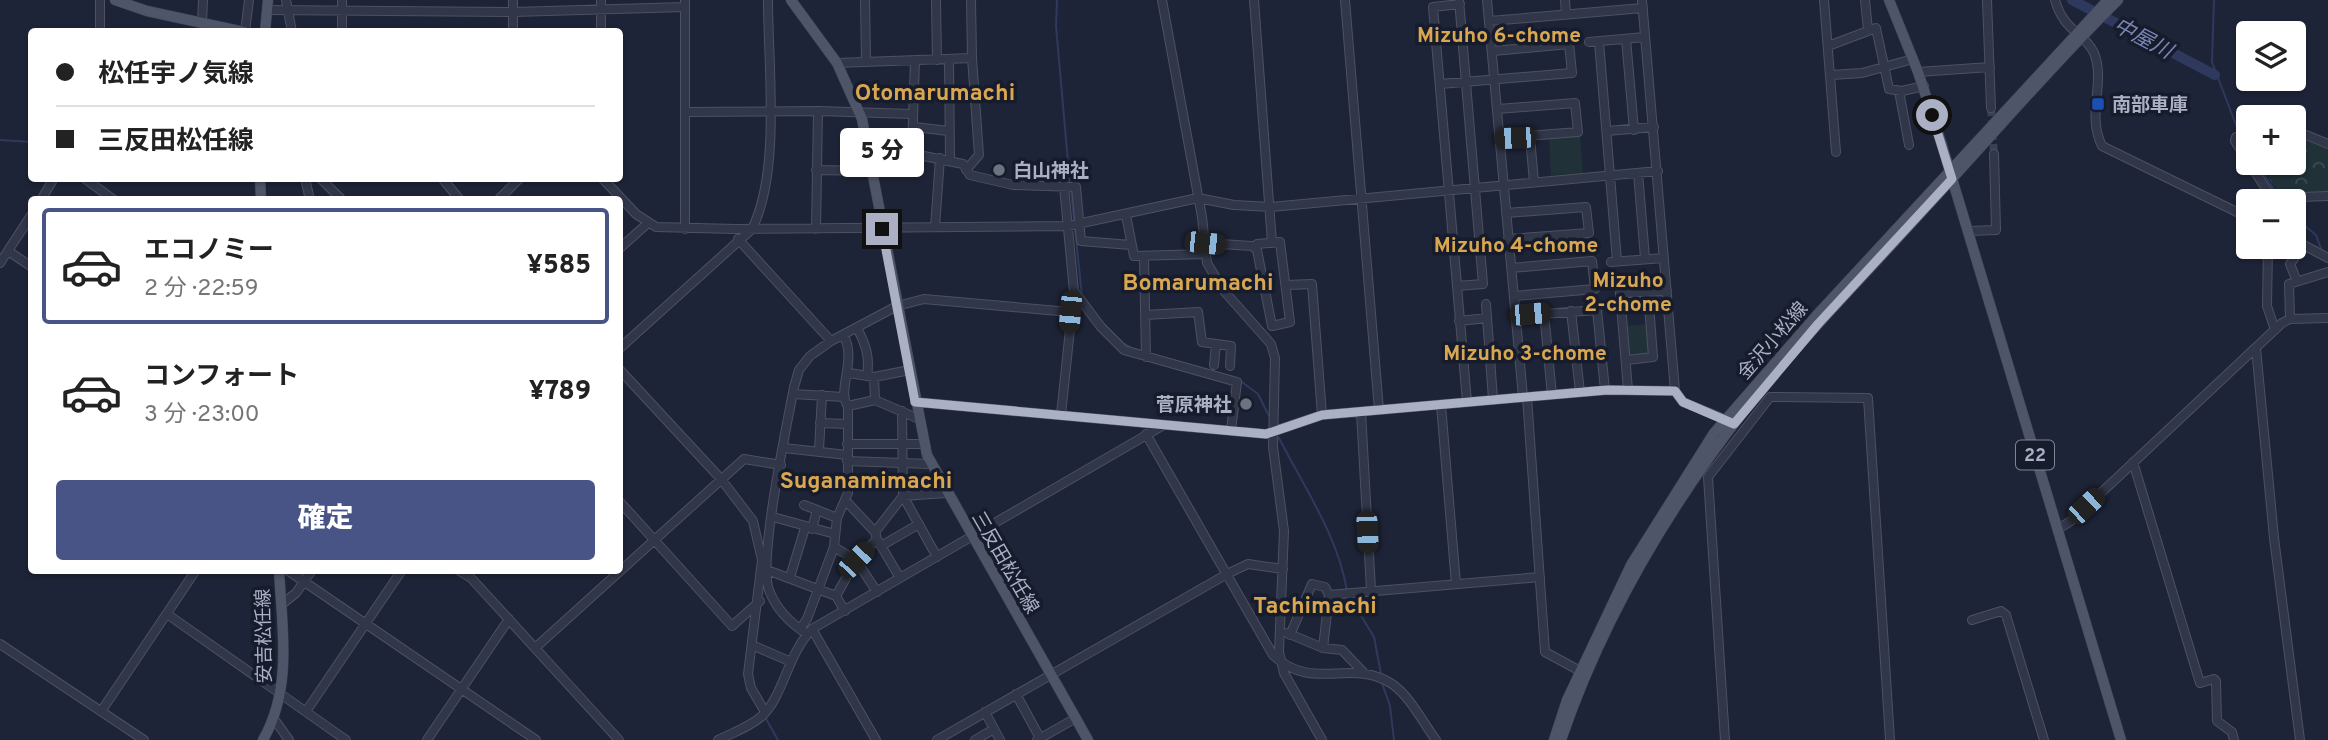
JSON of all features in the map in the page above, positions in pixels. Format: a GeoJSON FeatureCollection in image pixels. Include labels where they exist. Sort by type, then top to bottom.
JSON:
{"type":"FeatureCollection","features":[{"type":"Feature","properties":{"kind":"main road"},"geometry":{"type":"LineString","coordinates":[[115,0],[226,28]]}},
{"type":"Feature","properties":{"kind":"main road","name":"三反田松任線"},"geometry":{"type":"LineString","coordinates":[[791,0],[837,63],[860,113],[923,444],[930,464],[1088,740]]}},
{"type":"Feature","properties":{"kind":"main road"},"geometry":{"type":"LineString","coordinates":[[1889,0],[1923,86],[1950,175]]}},
{"type":"Feature","properties":{"kind":"main road","name":"金沢小松線"},"geometry":{"type":"LineString","coordinates":[[1561,740],[1601,642],[1639,568],[1679,501],[1732,428],[1776,360],[1950,175],[2074,33],[2118,0]]}},
{"type":"Feature","properties":{"kind":"main road"},"geometry":{"type":"LineString","coordinates":[[265,28],[267,6]]}},
{"type":"Feature","properties":{"kind":"main road","name":"22"},"geometry":{"type":"LineString","coordinates":[[1950,175],[2121,740]]}},
{"type":"Feature","properties":{"kind":"main road","name":"金沢小松線"},"geometry":{"type":"LineString","coordinates":[[1554,740],[1580,671],[1638,553],[1667,505],[1732,428]]}},
{"type":"Feature","properties":{"kind":"main road","name":"安吉松任線"},"geometry":{"type":"LineString","coordinates":[[264,740],[274,719],[281,694],[279,574]]}},
{"type":"Feature","properties":{"kind":"street"},"geometry":{"type":"LineString","coordinates":[[100,0],[100,28]]}},
{"type":"Feature","properties":{"kind":"street"},"geometry":{"type":"LineString","coordinates":[[202,23],[203,0]]}},
{"type":"Feature","properties":{"kind":"street"},"geometry":{"type":"LineString","coordinates":[[286,0],[285,11],[291,28]]}},
{"type":"Feature","properties":{"kind":"street"},"geometry":{"type":"LineString","coordinates":[[342,0],[342,28]]}},
{"type":"Feature","properties":{"kind":"street"},"geometry":{"type":"LineString","coordinates":[[436,0],[436,11]]}},
{"type":"Feature","properties":{"kind":"street"},"geometry":{"type":"LineString","coordinates":[[513,0],[513,28]]}},
{"type":"Feature","properties":{"kind":"street"},"geometry":{"type":"LineString","coordinates":[[601,0],[601,28]]}},
{"type":"Feature","properties":{"kind":"street"},"geometry":{"type":"LineString","coordinates":[[623,345],[752,229],[767,191],[768,0]]}},
{"type":"Feature","properties":{"kind":"street"},"geometry":{"type":"LineString","coordinates":[[865,0],[866,60]]}},
{"type":"Feature","properties":{"kind":"street"},"geometry":{"type":"LineString","coordinates":[[936,0],[937,60]]}},
{"type":"Feature","properties":{"kind":"street"},"geometry":{"type":"LineString","coordinates":[[966,170],[979,155],[971,0]]}},
{"type":"Feature","properties":{"kind":"street"},"geometry":{"type":"LineString","coordinates":[[1162,0],[1198,198],[1205,254],[1224,291],[1271,344],[1275,358],[1274,433],[1284,531],[1280,662]]}},
{"type":"Feature","properties":{"kind":"street"},"geometry":{"type":"LineString","coordinates":[[1254,0],[1272,243]]}},
{"type":"Feature","properties":{"kind":"street"},"geometry":{"type":"LineString","coordinates":[[1345,0],[1379,410]]}},
{"type":"Feature","properties":{"kind":"street"},"geometry":{"type":"LineString","coordinates":[[1488,0],[1508,239],[1525,397],[1545,652],[1580,671]]}},
{"type":"Feature","properties":{"kind":"street"},"geometry":{"type":"LineString","coordinates":[[1565,0],[1566,14]]}},
{"type":"Feature","properties":{"kind":"street"},"geometry":{"type":"LineString","coordinates":[[1608,0],[1609,11]]}},
{"type":"Feature","properties":{"kind":"street"},"geometry":{"type":"LineString","coordinates":[[1824,0],[1836,152]]}},
{"type":"Feature","properties":{"kind":"street"},"geometry":{"type":"LineString","coordinates":[[1865,0],[1868,30]]}},
{"type":"Feature","properties":{"kind":"street"},"geometry":{"type":"LineString","coordinates":[[1987,0],[1991,108]]}},
{"type":"Feature","properties":{"kind":"street"},"geometry":{"type":"LineString","coordinates":[[2055,0],[2074,33],[2093,50],[2096,62],[2094,123],[2102,146],[2236,212]]}},
{"type":"Feature","properties":{"kind":"street"},"geometry":{"type":"LineString","coordinates":[[1457,286],[1483,287],[1459,2],[1433,7],[1449,189],[1457,286],[1467,402]]}},
{"type":"Feature","properties":{"kind":"street"},"geometry":{"type":"LineString","coordinates":[[246,28],[249,3],[285,11],[513,12],[601,11],[685,3],[685,229]]}},
{"type":"Feature","properties":{"kind":"street"},"geometry":{"type":"LineString","coordinates":[[1490,21],[1609,11],[1643,4],[1675,391],[1683,402],[1732,428]]}},
{"type":"Feature","properties":{"kind":"street"},"geometry":{"type":"LineString","coordinates":[[1828,46],[1876,28],[1879,32],[1889,89],[1899,91],[1923,86]]}},
{"type":"Feature","properties":{"kind":"street"},"geometry":{"type":"LineString","coordinates":[[1645,37],[1594,42],[1607,131],[1614,261],[1664,258]]}},
{"type":"Feature","properties":{"kind":"street"},"geometry":{"type":"LineString","coordinates":[[1626,39],[1634,130]]}},
{"type":"Feature","properties":{"kind":"street"},"geometry":{"type":"LineString","coordinates":[[1440,85],[1572,74],[1569,44],[1493,51]]}},
{"type":"Feature","properties":{"kind":"street"},"geometry":{"type":"LineString","coordinates":[[837,63],[972,58]]}},
{"type":"Feature","properties":{"kind":"street"},"geometry":{"type":"LineString","coordinates":[[1831,75],[1856,74],[1913,59]]}},
{"type":"Feature","properties":{"kind":"street"},"geometry":{"type":"LineString","coordinates":[[912,149],[915,127],[912,114],[915,60]]}},
{"type":"Feature","properties":{"kind":"street"},"geometry":{"type":"LineString","coordinates":[[949,60],[950,160]]}},
{"type":"Feature","properties":{"kind":"street"},"geometry":{"type":"LineString","coordinates":[[1918,72],[1990,67]]}},
{"type":"Feature","properties":{"kind":"street"},"geometry":{"type":"LineString","coordinates":[[1899,91],[1909,145]]}},
{"type":"Feature","properties":{"kind":"street"},"geometry":{"type":"LineString","coordinates":[[1498,109],[1576,103],[1578,132],[1500,138]]}},
{"type":"Feature","properties":{"kind":"street"},"geometry":{"type":"LineString","coordinates":[[816,229],[818,111]]}},
{"type":"Feature","properties":{"kind":"street"},"geometry":{"type":"LineString","coordinates":[[685,112],[818,111],[912,114]]}},
{"type":"Feature","properties":{"kind":"street"},"geometry":{"type":"LineString","coordinates":[[915,127],[948,131]]}},
{"type":"Feature","properties":{"kind":"street"},"geometry":{"type":"LineString","coordinates":[[1607,131],[1654,127]]}},
{"type":"Feature","properties":{"kind":"street"},"geometry":{"type":"LineString","coordinates":[[2306,135],[2328,144]]}},
{"type":"Feature","properties":{"kind":"street"},"geometry":{"type":"LineString","coordinates":[[1530,137],[1534,182]]}},
{"type":"Feature","properties":{"kind":"street"},"geometry":{"type":"LineString","coordinates":[[865,138],[908,144],[919,155],[963,164],[970,175],[1013,186],[1076,187],[1073,291],[1061,415]]}},
{"type":"Feature","properties":{"kind":"street"},"geometry":{"type":"LineString","coordinates":[[1969,231],[1996,230],[1993,154]]}},
{"type":"Feature","properties":{"kind":"street"},"geometry":{"type":"LineString","coordinates":[[934,227],[940,158]]}},
{"type":"Feature","properties":{"kind":"street"},"geometry":{"type":"LineString","coordinates":[[816,170],[871,171]]}},
{"type":"Feature","properties":{"kind":"street"},"geometry":{"type":"LineString","coordinates":[[623,199],[648,223],[685,229],[1073,225],[1198,198],[1234,205],[1271,207],[1658,171]]}},
{"type":"Feature","properties":{"kind":"street"},"geometry":{"type":"LineString","coordinates":[[1639,173],[1645,258]]}},
{"type":"Feature","properties":{"kind":"street"},"geometry":{"type":"LineString","coordinates":[[89,182],[109,196]]}},
{"type":"Feature","properties":{"kind":"street"},"geometry":{"type":"LineString","coordinates":[[324,182],[338,196]]}},
{"type":"Feature","properties":{"kind":"street"},"geometry":{"type":"LineString","coordinates":[[445,182],[457,196]]}},
{"type":"Feature","properties":{"kind":"street"},"geometry":{"type":"LineString","coordinates":[[502,196],[516,182]]}},
{"type":"Feature","properties":{"kind":"street"},"geometry":{"type":"LineString","coordinates":[[606,182],[620,196]]}},
{"type":"Feature","properties":{"kind":"street"},"geometry":{"type":"LineString","coordinates":[[2306,197],[2328,196]]}},
{"type":"Feature","properties":{"kind":"street"},"geometry":{"type":"LineString","coordinates":[[1506,213],[1586,207],[1589,233],[1508,239]]}},
{"type":"Feature","properties":{"kind":"street"},"geometry":{"type":"LineString","coordinates":[[1126,215],[1134,256],[1144,258],[1205,254]]}},
{"type":"Feature","properties":{"kind":"street"},"geometry":{"type":"LineString","coordinates":[[0,262],[28,220]]}},
{"type":"Feature","properties":{"kind":"street"},"geometry":{"type":"LineString","coordinates":[[623,245],[648,223]]}},
{"type":"Feature","properties":{"kind":"street"},"geometry":{"type":"LineString","coordinates":[[1073,225],[1081,241],[1131,245]]}},
{"type":"Feature","properties":{"kind":"street"},"geometry":{"type":"LineString","coordinates":[[738,239],[831,341]]}},
{"type":"Feature","properties":{"kind":"street"},"geometry":{"type":"LineString","coordinates":[[1205,243],[1254,247],[1257,244],[1280,242],[1290,321],[1272,326],[1254,247]]}},
{"type":"Feature","properties":{"kind":"street"},"geometry":{"type":"LineString","coordinates":[[2306,247],[2325,256]]}},
{"type":"Feature","properties":{"kind":"street"},"geometry":{"type":"LineString","coordinates":[[8,251],[28,264]]}},
{"type":"Feature","properties":{"kind":"street"},"geometry":{"type":"LineString","coordinates":[[1144,258],[1146,354]]}},
{"type":"Feature","properties":{"kind":"street"},"geometry":{"type":"LineString","coordinates":[[2268,259],[2267,306],[2275,330]]}},
{"type":"Feature","properties":{"kind":"street"},"geometry":{"type":"LineString","coordinates":[[2295,259],[2291,264],[2296,279]]}},
{"type":"Feature","properties":{"kind":"street"},"geometry":{"type":"LineString","coordinates":[[1511,268],[1592,261],[1595,289],[1514,296]]}},
{"type":"Feature","properties":{"kind":"street"},"geometry":{"type":"LineString","coordinates":[[2290,319],[2289,284],[2296,279],[2327,272]]}},
{"type":"Feature","properties":{"kind":"street"},"geometry":{"type":"LineString","coordinates":[[1287,285],[1312,284],[1322,415]]}},
{"type":"Feature","properties":{"kind":"street"},"geometry":{"type":"LineString","coordinates":[[1073,291],[1122,348],[1237,382],[1231,430]]}},
{"type":"Feature","properties":{"kind":"street"},"geometry":{"type":"LineString","coordinates":[[1628,390],[1620,293],[1667,291]]}},
{"type":"Feature","properties":{"kind":"street"},"geometry":{"type":"LineString","coordinates":[[1627,360],[1653,357],[1648,292]]}},
{"type":"Feature","properties":{"kind":"street"},"geometry":{"type":"LineString","coordinates":[[876,740],[806,631],[779,609],[769,591],[766,570],[773,517],[799,370],[810,356],[831,341],[897,306],[923,299],[1070,312]]}},
{"type":"Feature","properties":{"kind":"street"},"geometry":{"type":"LineString","coordinates":[[1486,304],[1493,399]]}},
{"type":"Feature","properties":{"kind":"street"},"geometry":{"type":"LineString","coordinates":[[1516,316],[1597,310],[1605,390]]}},
{"type":"Feature","properties":{"kind":"street"},"geometry":{"type":"LineString","coordinates":[[1571,311],[1580,392]]}},
{"type":"Feature","properties":{"kind":"street"},"geometry":{"type":"LineString","coordinates":[[1145,315],[1198,312],[1202,341],[1231,345],[1230,366]]}},
{"type":"Feature","properties":{"kind":"street"},"geometry":{"type":"LineString","coordinates":[[1544,313],[1552,395]]}},
{"type":"Feature","properties":{"kind":"street"},"geometry":{"type":"LineString","coordinates":[[1460,321],[1487,318]]}},
{"type":"Feature","properties":{"kind":"street"},"geometry":{"type":"LineString","coordinates":[[2058,529],[2071,521],[2275,330],[2290,319],[2328,318]]}},
{"type":"Feature","properties":{"kind":"street"},"geometry":{"type":"LineString","coordinates":[[857,328],[869,359],[875,400]]}},
{"type":"Feature","properties":{"kind":"street"},"geometry":{"type":"LineString","coordinates":[[718,740],[762,715],[806,631],[834,547],[837,518],[848,493],[848,406],[844,397],[849,373],[847,342],[843,335]]}},
{"type":"Feature","properties":{"kind":"street"},"geometry":{"type":"LineString","coordinates":[[1214,365],[1216,344]]}},
{"type":"Feature","properties":{"kind":"street"},"geometry":{"type":"LineString","coordinates":[[2256,348],[2273,530],[2300,740]]}},
{"type":"Feature","properties":{"kind":"street"},"geometry":{"type":"LineString","coordinates":[[849,373],[871,377],[910,370]]}},
{"type":"Feature","properties":{"kind":"street"},"geometry":{"type":"LineString","coordinates":[[623,373],[753,522],[762,560],[750,681],[762,715]]}},
{"type":"Feature","properties":{"kind":"street"},"geometry":{"type":"LineString","coordinates":[[915,402],[1274,433],[1297,421],[1322,415],[1605,390],[1675,391]]}},
{"type":"Feature","properties":{"kind":"street"},"geometry":{"type":"LineString","coordinates":[[793,394],[844,397]]}},
{"type":"Feature","properties":{"kind":"street"},"geometry":{"type":"LineString","coordinates":[[819,450],[822,396]]}},
{"type":"Feature","properties":{"kind":"street"},"geometry":{"type":"LineString","coordinates":[[1725,740],[1708,477],[1732,428],[1770,397],[1868,398],[1890,740]]}},
{"type":"Feature","properties":{"kind":"street"},"geometry":{"type":"LineString","coordinates":[[848,406],[875,400],[919,419]]}},
{"type":"Feature","properties":{"kind":"street"},"geometry":{"type":"LineString","coordinates":[[1441,405],[1456,584]]}},
{"type":"Feature","properties":{"kind":"street"},"geometry":{"type":"LineString","coordinates":[[902,411],[903,496],[937,557]]}},
{"type":"Feature","properties":{"kind":"street"},"geometry":{"type":"LineString","coordinates":[[1361,412],[1371,590]]}},
{"type":"Feature","properties":{"kind":"street"},"geometry":{"type":"LineString","coordinates":[[820,423],[847,424]]}},
{"type":"Feature","properties":{"kind":"street"},"geometry":{"type":"LineString","coordinates":[[806,631],[845,611],[1164,425]]}},
{"type":"Feature","properties":{"kind":"street"},"geometry":{"type":"LineString","coordinates":[[1146,434],[1280,662],[1322,740]]}},
{"type":"Feature","properties":{"kind":"street"},"geometry":{"type":"LineString","coordinates":[[847,444],[923,444]]}},
{"type":"Feature","properties":{"kind":"street"},"geometry":{"type":"LineString","coordinates":[[784,447],[819,450],[847,458],[930,464]]}},
{"type":"Feature","properties":{"kind":"street"},"geometry":{"type":"LineString","coordinates":[[623,567],[744,459],[781,465]]}},
{"type":"Feature","properties":{"kind":"street"},"geometry":{"type":"LineString","coordinates":[[2133,462],[2200,683],[2214,679],[2216,681],[2217,721],[2232,732],[2234,740]]}},
{"type":"Feature","properties":{"kind":"street"},"geometry":{"type":"LineString","coordinates":[[903,496],[946,493]]}},
{"type":"Feature","properties":{"kind":"street"},"geometry":{"type":"LineString","coordinates":[[836,596],[856,560],[877,539],[903,496]]}},
{"type":"Feature","properties":{"kind":"street"},"geometry":{"type":"LineString","coordinates":[[845,500],[877,539],[900,578]]}},
{"type":"Feature","properties":{"kind":"street"},"geometry":{"type":"LineString","coordinates":[[623,505],[732,626],[769,591]]}},
{"type":"Feature","properties":{"kind":"street"},"geometry":{"type":"LineString","coordinates":[[804,505],[837,518]]}},
{"type":"Feature","properties":{"kind":"street"},"geometry":{"type":"LineString","coordinates":[[790,577],[817,510]]}},
{"type":"Feature","properties":{"kind":"street"},"geometry":{"type":"LineString","coordinates":[[773,517],[835,534]]}},
{"type":"Feature","properties":{"kind":"street"},"geometry":{"type":"LineString","coordinates":[[877,539],[919,524]]}},
{"type":"Feature","properties":{"kind":"street"},"geometry":{"type":"LineString","coordinates":[[834,547],[856,560],[877,592]]}},
{"type":"Feature","properties":{"kind":"street"},"geometry":{"type":"LineString","coordinates":[[937,740],[1248,564],[1283,569]]}},
{"type":"Feature","properties":{"kind":"street"},"geometry":{"type":"LineString","coordinates":[[766,570],[836,596],[845,611]]}},
{"type":"Feature","properties":{"kind":"street"},"geometry":{"type":"LineString","coordinates":[[102,710],[193,574]]}},
{"type":"Feature","properties":{"kind":"street"},"geometry":{"type":"LineString","coordinates":[[293,574],[536,740]]}},
{"type":"Feature","properties":{"kind":"street"},"geometry":{"type":"LineString","coordinates":[[281,605],[309,574]]}},
{"type":"Feature","properties":{"kind":"street"},"geometry":{"type":"LineString","coordinates":[[307,710],[399,574]]}},
{"type":"Feature","properties":{"kind":"street"},"geometry":{"type":"LineString","coordinates":[[464,574],[619,740]]}},
{"type":"Feature","properties":{"kind":"street"},"geometry":{"type":"LineString","coordinates":[[535,648],[616,574]]}},
{"type":"Feature","properties":{"kind":"street"},"geometry":{"type":"LineString","coordinates":[[1329,594],[1539,577]]}},
{"type":"Feature","properties":{"kind":"street"},"geometry":{"type":"LineString","coordinates":[[1290,635],[1309,587],[1312,584],[1325,587],[1329,594],[1324,648]]}},
{"type":"Feature","properties":{"kind":"street"},"geometry":{"type":"LineString","coordinates":[[1972,620],[2001,611],[2006,615],[2044,740]]}},
{"type":"Feature","properties":{"kind":"street"},"geometry":{"type":"LineString","coordinates":[[167,614],[307,710],[336,737],[346,740]]}},
{"type":"Feature","properties":{"kind":"street"},"geometry":{"type":"LineString","coordinates":[[427,740],[509,619]]}},
{"type":"Feature","properties":{"kind":"street"},"geometry":{"type":"LineString","coordinates":[[1280,629],[1324,648],[1342,650],[1363,673]]}},
{"type":"Feature","properties":{"kind":"street"},"geometry":{"type":"LineString","coordinates":[[0,644],[144,740]]}},
{"type":"Feature","properties":{"kind":"street"},"geometry":{"type":"LineString","coordinates":[[752,645],[789,661]]}},
{"type":"Feature","properties":{"kind":"street"},"geometry":{"type":"LineString","coordinates":[[1280,662],[1304,674],[1363,673],[1382,679],[1398,689],[1436,740]]}},
{"type":"Feature","properties":{"kind":"street"},"geometry":{"type":"LineString","coordinates":[[1016,694],[1039,739],[1076,718]]}},
{"type":"Feature","properties":{"kind":"street"},"geometry":{"type":"LineString","coordinates":[[985,712],[1000,740]]}},
{"type":"Feature","properties":{"kind":"street"},"geometry":{"type":"LineString","coordinates":[[274,719],[289,740]]}},
{"type":"Feature","properties":{"kind":"street"},"geometry":{"type":"LineString","coordinates":[[975,740],[994,729]]}},
{"type":"Feature","properties":{"kind":"green space"},"geometry":{"type":"Polygon","coordinates":[[[1580,135],[1583,173],[1551,175],[1549,137],[1580,135]]]}},
{"type":"Feature","properties":{"kind":"green space"},"geometry":{"type":"Polygon","coordinates":[[[2306,137],[2328,147],[2328,191],[2306,194],[2306,189],[2276,189],[2267,175],[2306,175],[2306,137]]]}},
{"type":"Feature","properties":{"kind":"green space"},"geometry":{"type":"Polygon","coordinates":[[[1648,324],[1651,354],[1629,357],[1627,326],[1648,324]]]}},
{"type":"Feature","properties":{"kind":"waterway"},"geometry":{"type":"LineString","coordinates":[[1057,0],[1056,26],[1070,185]]}},
{"type":"Feature","properties":{"kind":"waterway","name":"中屋川"},"geometry":{"type":"LineString","coordinates":[[2072,0],[2215,75]]}},
{"type":"Feature","properties":{"kind":"waterway"},"geometry":{"type":"LineString","coordinates":[[2214,0],[2212,62],[2236,125]]}},
{"type":"Feature","properties":{"kind":"waterway"},"geometry":{"type":"LineString","coordinates":[[0,140],[28,142]]}},
{"type":"Feature","properties":{"kind":"waterway"},"geometry":{"type":"LineString","coordinates":[[2264,175],[2274,189]]}},
{"type":"Feature","properties":{"kind":"waterway"},"geometry":{"type":"LineString","coordinates":[[1071,191],[1074,220]]}},
{"type":"Feature","properties":{"kind":"waterway"},"geometry":{"type":"LineString","coordinates":[[2306,227],[2316,235],[2322,251]]}},
{"type":"Feature","properties":{"kind":"waterway"},"geometry":{"type":"LineString","coordinates":[[1075,229],[1082,296]]}},
{"type":"Feature","properties":{"kind":"waterway"},"geometry":{"type":"LineString","coordinates":[[1100,320],[1123,343],[1135,350]]}},
{"type":"Feature","properties":{"kind":"waterway"},"geometry":{"type":"LineString","coordinates":[[1238,379],[1258,394],[1269,416]]}},
{"type":"Feature","properties":{"kind":"waterway"},"geometry":{"type":"LineString","coordinates":[[1279,438],[1328,531],[1343,571],[1347,591]]}},
{"type":"Feature","properties":{"kind":"waterway"},"geometry":{"type":"LineString","coordinates":[[1349,596],[1374,637],[1381,674]]}},
{"type":"Feature","properties":{"kind":"waterway"},"geometry":{"type":"LineString","coordinates":[[1382,683],[1390,706],[1394,740]]}},
{"type":"Feature","properties":{"kind":"waterway"},"geometry":{"type":"LineString","coordinates":[[765,717],[778,740]]}},
{"type":"Feature","properties":{"kind":"tunnel"},"geometry":{"type":"LineString","coordinates":[[1991,108],[1994,154]]}},
{"type":"Feature","properties":{"kind":"place","name":"南部車庫"},"geometry":{"type":"Point","coordinates":[2098,104]}},
{"type":"Feature","properties":{"kind":"place","name":"白山神社"},"geometry":{"type":"Point","coordinates":[999,170]}},
{"type":"Feature","properties":{"kind":"place","name":"菅原神社"},"geometry":{"type":"Point","coordinates":[1246,404]}},
{"type":"Feature","properties":{"kind":"district","name":"Mizuho 6-chome"},"geometry":{"type":"Point","coordinates":[1499,35]}},
{"type":"Feature","properties":{"kind":"district","name":"Otomarumachi"},"geometry":{"type":"Point","coordinates":[935,92]}},
{"type":"Feature","properties":{"kind":"district","name":"Mizuho 4-chome"},"geometry":{"type":"Point","coordinates":[1516,245]}},
{"type":"Feature","properties":{"kind":"district","name":"Bomarumachi"},"geometry":{"type":"Point","coordinates":[1198,282]}},
{"type":"Feature","properties":{"kind":"district","name":"Mizuho 2-chome"},"geometry":{"type":"Point","coordinates":[1628,292]}},
{"type":"Feature","properties":{"kind":"district","name":"Mizuho 3-chome"},"geometry":{"type":"Point","coordinates":[1525,353]}},
{"type":"Feature","properties":{"kind":"district","name":"Suganamimachi"},"geometry":{"type":"Point","coordinates":[866,480]}},
{"type":"Feature","properties":{"kind":"district","name":"Tachimachi"},"geometry":{"type":"Point","coordinates":[1315,605]}},
{"type":"Feature","properties":{"kind":"route"},"geometry":{"type":"LineString","coordinates":[[882,229],[915,402],[1266,434],[1274,433],[1297,421],[1322,415],[1615,389],[1675,391],[1683,402],[1734,424],[1848,290],[1952,179],[1932,115]]}}]}
